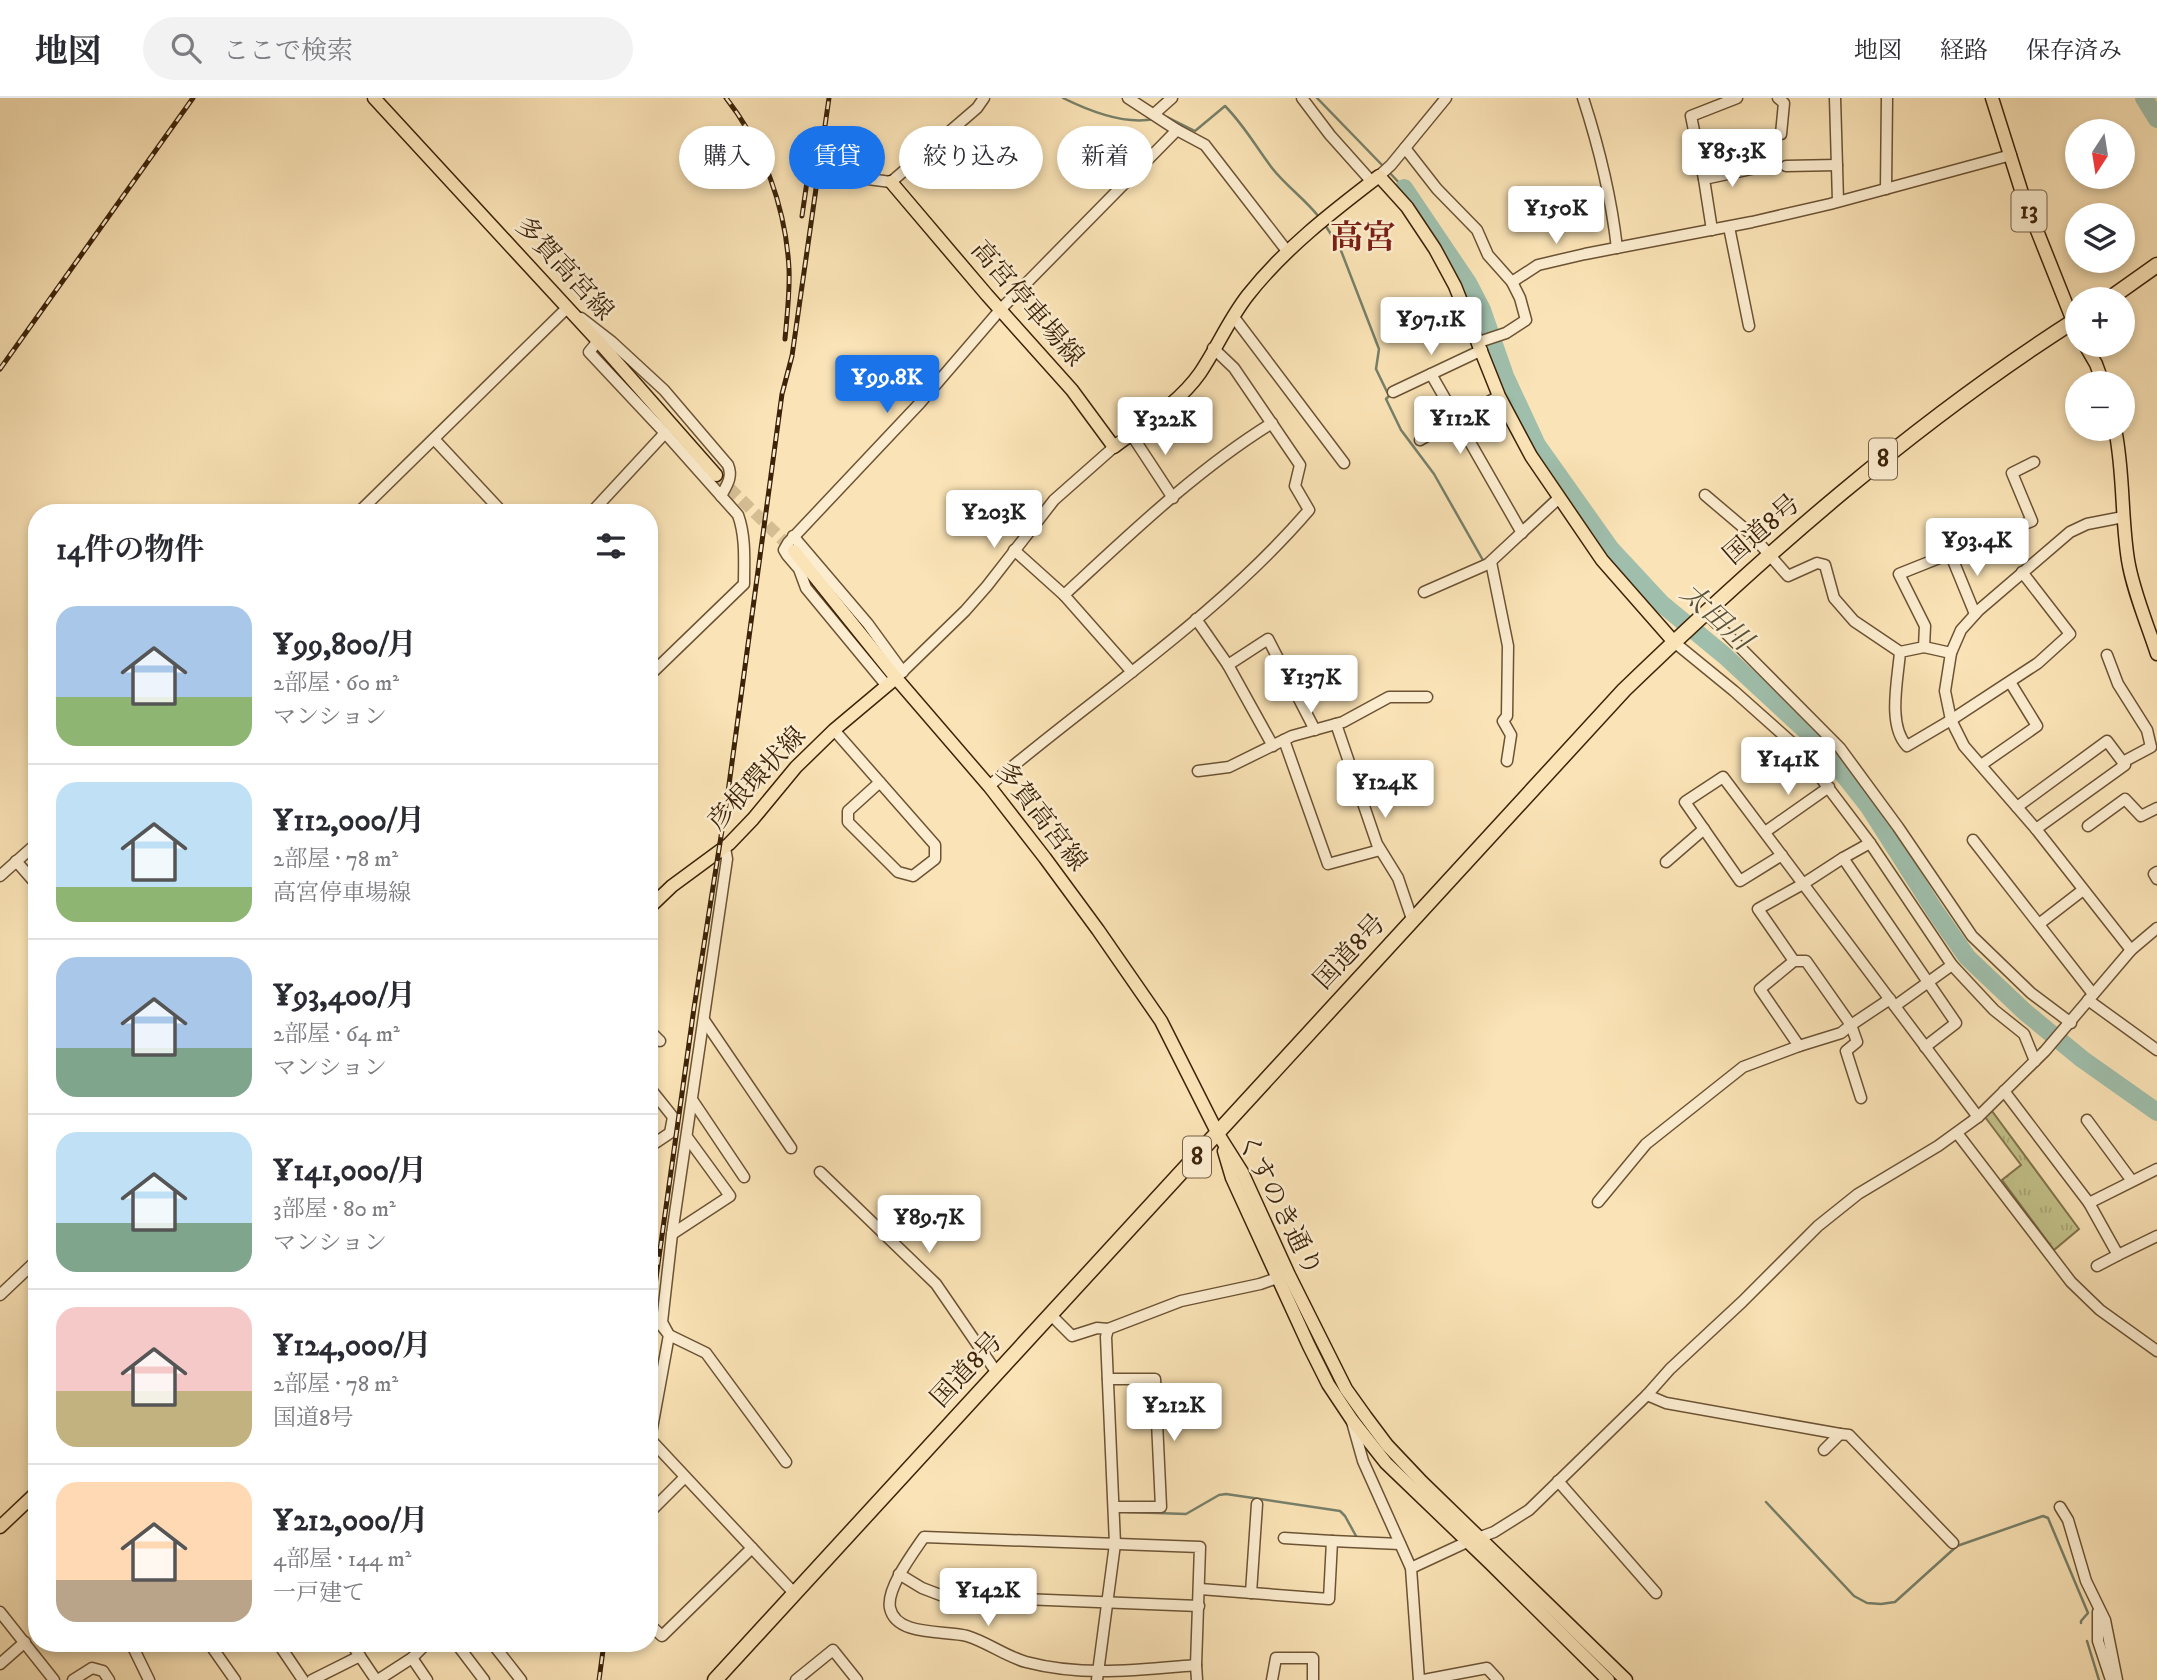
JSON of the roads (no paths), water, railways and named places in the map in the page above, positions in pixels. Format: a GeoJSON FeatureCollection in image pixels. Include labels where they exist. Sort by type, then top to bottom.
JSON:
{"type":"FeatureCollection","features":[{"type":"Feature","properties":{"kind":"highway"},"geometry":{"type":"LineString","coordinates":[[2126,287],[2157,265]]}},
{"type":"Feature","properties":{"kind":"highway","name":"国道8号"},"geometry":{"type":"LineString","coordinates":[[715,1680],[1624,690],[1704,614],[1876,464],[1983,383],[2065,331]]}},
{"type":"Feature","properties":{"kind":"main road","name":"多賀高宮線"},"geometry":{"type":"LineString","coordinates":[[374,98],[598,341],[716,475]]}},
{"type":"Feature","properties":{"kind":"main road","name":"13"},"geometry":{"type":"LineString","coordinates":[[1992,98],[2022,193],[2065,297]]}},
{"type":"Feature","properties":{"kind":"main road"},"geometry":{"type":"LineString","coordinates":[[1114,447],[1169,405],[1190,384],[1247,295],[1287,251],[1382,174],[1435,249],[1455,286],[1481,345],[1499,396],[1531,456],[1602,560],[1678,639]]}},
{"type":"Feature","properties":{"kind":"main road","name":"高宮停車場線"},"geometry":{"type":"LineString","coordinates":[[891,182],[1072,390],[1114,447]]}},
{"type":"Feature","properties":{"kind":"main road"},"geometry":{"type":"LineString","coordinates":[[2117,441],[2128,562],[2157,654]]}},
{"type":"Feature","properties":{"kind":"main road","name":"多賀高宮線"},"geometry":{"type":"LineString","coordinates":[[794,551],[895,679],[989,786],[1098,930],[1161,1021],[1218,1134]]}},
{"type":"Feature","properties":{"kind":"main road","name":"彦根環状線"},"geometry":{"type":"LineString","coordinates":[[658,899],[672,886],[725,848],[796,767],[895,679]]}},
{"type":"Feature","properties":{"kind":"main road","name":"くすのき通り"},"geometry":{"type":"LineString","coordinates":[[1218,1134],[1242,1172],[1328,1384],[1352,1420],[1386,1464],[1608,1680]]}},
{"type":"Feature","properties":{"kind":"main road","name":"くすのき通り"},"geometry":{"type":"LineString","coordinates":[[1283,1276],[1346,1390],[1387,1445],[1626,1680]]}},
{"type":"Feature","properties":{"kind":"main road"},"geometry":{"type":"LineString","coordinates":[[0,1527],[28,1501]]}},
{"type":"Feature","properties":{"kind":"street"},"geometry":{"type":"LineString","coordinates":[[885,181],[891,182],[977,108],[984,98]]}},
{"type":"Feature","properties":{"kind":"street"},"geometry":{"type":"LineString","coordinates":[[1128,98],[1205,145],[1287,251]]}},
{"type":"Feature","properties":{"kind":"street"},"geometry":{"type":"LineString","coordinates":[[1154,114],[1172,98]]}},
{"type":"Feature","properties":{"kind":"street"},"geometry":{"type":"LineString","coordinates":[[1302,98],[1330,135],[1382,174],[1446,98]]}},
{"type":"Feature","properties":{"kind":"street"},"geometry":{"type":"LineString","coordinates":[[1583,98],[1599,149],[1613,210],[1617,248]]}},
{"type":"Feature","properties":{"kind":"street"},"geometry":{"type":"LineString","coordinates":[[1712,230],[1691,116],[1737,98]]}},
{"type":"Feature","properties":{"kind":"street"},"geometry":{"type":"LineString","coordinates":[[1699,155],[1781,134],[1784,103],[1778,98]]}},
{"type":"Feature","properties":{"kind":"street"},"geometry":{"type":"LineString","coordinates":[[1835,98],[1838,201]]}},
{"type":"Feature","properties":{"kind":"street"},"geometry":{"type":"LineString","coordinates":[[1886,188],[1887,98]]}},
{"type":"Feature","properties":{"kind":"street"},"geometry":{"type":"LineString","coordinates":[[895,679],[806,588],[799,569],[784,550],[793,536],[920,403],[1000,310],[1177,130]]}},
{"type":"Feature","properties":{"kind":"street"},"geometry":{"type":"LineString","coordinates":[[1393,392],[1431,374],[1526,320],[1512,282],[1488,255],[1477,230],[1437,189],[1405,148]]}},
{"type":"Feature","properties":{"kind":"street"},"geometry":{"type":"LineString","coordinates":[[1512,282],[1538,265],[1729,227],[2011,155]]}},
{"type":"Feature","properties":{"kind":"street"},"geometry":{"type":"LineString","coordinates":[[1704,179],[1780,165],[1837,165]]}},
{"type":"Feature","properties":{"kind":"street"},"geometry":{"type":"LineString","coordinates":[[1729,227],[1749,326]]}},
{"type":"Feature","properties":{"kind":"street"},"geometry":{"type":"LineString","coordinates":[[367,504],[570,312],[585,320],[612,342],[664,390],[728,465],[730,479],[721,496]]}},
{"type":"Feature","properties":{"kind":"street"},"geometry":{"type":"LineString","coordinates":[[1233,316],[1344,463]]}},
{"type":"Feature","properties":{"kind":"street"},"geometry":{"type":"LineString","coordinates":[[598,341],[589,352],[738,515],[741,523],[744,584],[658,665]]}},
{"type":"Feature","properties":{"kind":"street"},"geometry":{"type":"LineString","coordinates":[[989,786],[1196,619],[1284,540],[1309,510],[1295,486],[1300,465],[1234,368],[1213,348]]}},
{"type":"Feature","properties":{"kind":"street"},"geometry":{"type":"LineString","coordinates":[[1431,374],[1520,529]]}},
{"type":"Feature","properties":{"kind":"street"},"geometry":{"type":"LineString","coordinates":[[1420,440],[1499,396]]}},
{"type":"Feature","properties":{"kind":"street"},"geometry":{"type":"LineString","coordinates":[[1064,595],[1150,516],[1238,444],[1272,423]]}},
{"type":"Feature","properties":{"kind":"street"},"geometry":{"type":"LineString","coordinates":[[600,504],[665,433]]}},
{"type":"Feature","properties":{"kind":"street"},"geometry":{"type":"LineString","coordinates":[[1131,434],[1173,498]]}},
{"type":"Feature","properties":{"kind":"street"},"geometry":{"type":"LineString","coordinates":[[434,439],[495,504]]}},
{"type":"Feature","properties":{"kind":"street"},"geometry":{"type":"LineString","coordinates":[[895,679],[965,611],[1054,500],[1114,447]]}},
{"type":"Feature","properties":{"kind":"street"},"geometry":{"type":"LineString","coordinates":[[1924,647],[1925,626],[1899,574],[2032,521],[2012,473],[2034,462]]}},
{"type":"Feature","properties":{"kind":"street"},"geometry":{"type":"LineString","coordinates":[[1705,495],[1751,534],[1788,576],[1817,563],[1825,565],[1834,598],[1854,621],[1900,652],[1924,647],[1951,653]]}},
{"type":"Feature","properties":{"kind":"street"},"geometry":{"type":"LineString","coordinates":[[1424,592],[1490,562],[1520,529],[1559,498]]}},
{"type":"Feature","properties":{"kind":"street"},"geometry":{"type":"LineString","coordinates":[[2123,517],[2087,524],[2070,532],[1975,614],[1961,630],[1951,653],[1945,691],[1951,720],[1964,746],[2036,829],[2131,950]]}},
{"type":"Feature","properties":{"kind":"street"},"geometry":{"type":"LineString","coordinates":[[793,536],[868,624],[895,679]]}},
{"type":"Feature","properties":{"kind":"street"},"geometry":{"type":"LineString","coordinates":[[1014,550],[1064,595],[1132,672]]}},
{"type":"Feature","properties":{"kind":"street"},"geometry":{"type":"LineString","coordinates":[[1950,554],[1975,614]]}},
{"type":"Feature","properties":{"kind":"street"},"geometry":{"type":"LineString","coordinates":[[1490,562],[1508,646],[1507,716],[1503,721],[1511,736],[1507,761]]}},
{"type":"Feature","properties":{"kind":"street"},"geometry":{"type":"LineString","coordinates":[[1900,652],[1895,720],[1900,739],[1907,746],[2038,663],[2070,634],[2022,572]]}},
{"type":"Feature","properties":{"kind":"street"},"geometry":{"type":"LineString","coordinates":[[1704,614],[1840,748],[1972,936],[2031,993],[2069,1024]]}},
{"type":"Feature","properties":{"kind":"street"},"geometry":{"type":"LineString","coordinates":[[1196,619],[1228,664],[1273,746]]}},
{"type":"Feature","properties":{"kind":"street"},"geometry":{"type":"LineString","coordinates":[[1228,664],[1268,639],[1315,730]]}},
{"type":"Feature","properties":{"kind":"street"},"geometry":{"type":"LineString","coordinates":[[1678,639],[1799,749],[1870,844],[1952,965],[1994,1010],[2024,1034],[2035,1061]]}},
{"type":"Feature","properties":{"kind":"street"},"geometry":{"type":"LineString","coordinates":[[2107,654],[2118,684],[2147,730],[2151,747],[2123,762]]}},
{"type":"Feature","properties":{"kind":"street"},"geometry":{"type":"LineString","coordinates":[[1981,765],[2037,726],[2010,682]]}},
{"type":"Feature","properties":{"kind":"street"},"geometry":{"type":"LineString","coordinates":[[1198,771],[1229,767],[1284,740],[1336,724],[1389,697],[1427,697]]}},
{"type":"Feature","properties":{"kind":"street"},"geometry":{"type":"LineString","coordinates":[[1336,724],[1380,850],[1398,878],[1413,922]]}},
{"type":"Feature","properties":{"kind":"street"},"geometry":{"type":"LineString","coordinates":[[835,730],[935,845],[935,859],[913,876],[898,872],[848,822],[848,811],[880,782]]}},
{"type":"Feature","properties":{"kind":"street"},"geometry":{"type":"LineString","coordinates":[[1284,740],[1328,864],[1380,850]]}},
{"type":"Feature","properties":{"kind":"street"},"geometry":{"type":"LineString","coordinates":[[2017,807],[2107,741],[2125,765],[2036,829]]}},
{"type":"Feature","properties":{"kind":"street"},"geometry":{"type":"LineString","coordinates":[[1782,855],[1740,881],[1685,802],[1723,777],[1765,832],[1978,1117]]}},
{"type":"Feature","properties":{"kind":"street"},"geometry":{"type":"LineString","coordinates":[[1765,832],[1829,787]]}},
{"type":"Feature","properties":{"kind":"street"},"geometry":{"type":"LineString","coordinates":[[2088,826],[2126,799],[2141,816],[2157,808]]}},
{"type":"Feature","properties":{"kind":"street"},"geometry":{"type":"LineString","coordinates":[[1666,862],[1704,829]]}},
{"type":"Feature","properties":{"kind":"street"},"geometry":{"type":"LineString","coordinates":[[1973,840],[2091,997],[2157,1050]]}},
{"type":"Feature","properties":{"kind":"street"},"geometry":{"type":"LineString","coordinates":[[1794,961],[1758,909],[1870,844]]}},
{"type":"Feature","properties":{"kind":"street"},"geometry":{"type":"LineString","coordinates":[[658,1395],[669,1335],[662,1322],[672,1234],[727,859],[725,848]]}},
{"type":"Feature","properties":{"kind":"street"},"geometry":{"type":"LineString","coordinates":[[0,876],[28,851]]}},
{"type":"Feature","properties":{"kind":"street"},"geometry":{"type":"LineString","coordinates":[[1843,858],[1956,1023],[1925,1047]]}},
{"type":"Feature","properties":{"kind":"street"},"geometry":{"type":"LineString","coordinates":[[16,861],[28,875]]}},
{"type":"Feature","properties":{"kind":"street"},"geometry":{"type":"LineString","coordinates":[[2157,872],[2154,874],[2157,879]]}},
{"type":"Feature","properties":{"kind":"street"},"geometry":{"type":"LineString","coordinates":[[2039,925],[2083,890]]}},
{"type":"Feature","properties":{"kind":"street"},"geometry":{"type":"LineString","coordinates":[[1411,1568],[1494,1532],[1529,1510],[1647,1395],[1670,1369],[1836,1211],[1978,1117],[2048,1049],[2131,950],[2157,928]]}},
{"type":"Feature","properties":{"kind":"street"},"geometry":{"type":"LineString","coordinates":[[1799,1046],[1759,989],[1794,961],[1806,961],[1850,1025],[1857,1042],[1846,1051],[1861,1098]]}},
{"type":"Feature","properties":{"kind":"street"},"geometry":{"type":"LineString","coordinates":[[1598,1202],[1646,1144],[1744,1067],[1799,1046],[1841,1034],[1850,1025],[1928,982],[1952,965]]}},
{"type":"Feature","properties":{"kind":"street"},"geometry":{"type":"LineString","coordinates":[[704,1020],[791,1148]]}},
{"type":"Feature","properties":{"kind":"street"},"geometry":{"type":"LineString","coordinates":[[2004,1091],[2089,1203],[2118,1255]]}},
{"type":"Feature","properties":{"kind":"street"},"geometry":{"type":"LineString","coordinates":[[658,1098],[673,1116],[670,1133],[658,1141]]}},
{"type":"Feature","properties":{"kind":"street"},"geometry":{"type":"LineString","coordinates":[[693,1101],[744,1177]]}},
{"type":"Feature","properties":{"kind":"street"},"geometry":{"type":"LineString","coordinates":[[2087,1120],[2132,1181]]}},
{"type":"Feature","properties":{"kind":"street"},"geometry":{"type":"LineString","coordinates":[[1957,1133],[2071,1282],[2100,1310],[2157,1351]]}},
{"type":"Feature","properties":{"kind":"street"},"geometry":{"type":"LineString","coordinates":[[672,1234],[730,1196],[687,1137]]}},
{"type":"Feature","properties":{"kind":"street"},"geometry":{"type":"LineString","coordinates":[[2089,1203],[2157,1169]]}},
{"type":"Feature","properties":{"kind":"street"},"geometry":{"type":"LineString","coordinates":[[820,1172],[936,1284],[997,1373]]}},
{"type":"Feature","properties":{"kind":"street"},"geometry":{"type":"LineString","coordinates":[[2097,1266],[2157,1236]]}},
{"type":"Feature","properties":{"kind":"street"},"geometry":{"type":"LineString","coordinates":[[0,1296],[28,1269]]}},
{"type":"Feature","properties":{"kind":"street"},"geometry":{"type":"LineString","coordinates":[[1051,1315],[1072,1336],[1097,1328],[1108,1329],[1181,1301],[1283,1276]]}},
{"type":"Feature","properties":{"kind":"street"},"geometry":{"type":"LineString","coordinates":[[658,1321],[669,1335],[706,1353],[786,1462]]}},
{"type":"Feature","properties":{"kind":"street"},"geometry":{"type":"LineString","coordinates":[[1097,1676],[1115,1544],[1106,1337],[1108,1329]]}},
{"type":"Feature","properties":{"kind":"street"},"geometry":{"type":"LineString","coordinates":[[1108,1379],[1155,1378],[1161,1507],[1114,1507]]}},
{"type":"Feature","properties":{"kind":"street"},"geometry":{"type":"LineString","coordinates":[[1647,1395],[1666,1403],[1849,1434],[1953,1543]]}},
{"type":"Feature","properties":{"kind":"street"},"geometry":{"type":"LineString","coordinates":[[1352,1420],[1363,1461],[1411,1568],[1421,1680],[1487,1668],[1498,1680]]}},
{"type":"Feature","properties":{"kind":"street"},"geometry":{"type":"LineString","coordinates":[[1824,1450],[1840,1434]]}},
{"type":"Feature","properties":{"kind":"street"},"geometry":{"type":"LineString","coordinates":[[658,1448],[794,1594]]}},
{"type":"Feature","properties":{"kind":"street"},"geometry":{"type":"LineString","coordinates":[[658,1504],[685,1477]]}},
{"type":"Feature","properties":{"kind":"street"},"geometry":{"type":"LineString","coordinates":[[1558,1481],[1656,1593]]}},
{"type":"Feature","properties":{"kind":"street"},"geometry":{"type":"LineString","coordinates":[[1251,1593],[1257,1504]]}},
{"type":"Feature","properties":{"kind":"street"},"geometry":{"type":"LineString","coordinates":[[2060,1507],[2068,1520],[2085,1581],[2105,1620],[2117,1680]]}},
{"type":"Feature","properties":{"kind":"street"},"geometry":{"type":"LineString","coordinates":[[1196,1665],[1097,1676],[1023,1661],[967,1636],[909,1628],[893,1615],[889,1606],[899,1574],[924,1537],[1200,1547],[1197,1680]]}},
{"type":"Feature","properties":{"kind":"street"},"geometry":{"type":"LineString","coordinates":[[1284,1538],[1401,1544]]}},
{"type":"Feature","properties":{"kind":"street"},"geometry":{"type":"LineString","coordinates":[[1200,1589],[1329,1599],[1332,1541]]}},
{"type":"Feature","properties":{"kind":"street"},"geometry":{"type":"LineString","coordinates":[[658,1632],[662,1636],[752,1548]]}},
{"type":"Feature","properties":{"kind":"street"},"geometry":{"type":"LineString","coordinates":[[899,1574],[922,1588],[943,1596],[1199,1606]]}},
{"type":"Feature","properties":{"kind":"street"},"geometry":{"type":"LineString","coordinates":[[2098,1609],[2098,1641],[2111,1680]]}},
{"type":"Feature","properties":{"kind":"street"},"geometry":{"type":"LineString","coordinates":[[0,1612],[28,1646]]}},
{"type":"Feature","properties":{"kind":"street"},"geometry":{"type":"LineString","coordinates":[[0,1664],[25,1642]]}},
{"type":"Feature","properties":{"kind":"street"},"geometry":{"type":"LineString","coordinates":[[796,1680],[833,1650],[858,1680]]}},
{"type":"Feature","properties":{"kind":"street"},"geometry":{"type":"LineString","coordinates":[[33,1652],[54,1680]]}},
{"type":"Feature","properties":{"kind":"street"},"geometry":{"type":"LineString","coordinates":[[135,1652],[149,1680]]}},
{"type":"Feature","properties":{"kind":"street"},"geometry":{"type":"LineString","coordinates":[[215,1652],[235,1680]]}},
{"type":"Feature","properties":{"kind":"street"},"geometry":{"type":"LineString","coordinates":[[284,1652],[303,1680]]}},
{"type":"Feature","properties":{"kind":"street"},"geometry":{"type":"LineString","coordinates":[[357,1652],[377,1680],[418,1652]]}},
{"type":"Feature","properties":{"kind":"street"},"geometry":{"type":"LineString","coordinates":[[463,1652],[484,1680]]}},
{"type":"Feature","properties":{"kind":"street"},"geometry":{"type":"LineString","coordinates":[[499,1652],[521,1680]]}},
{"type":"Feature","properties":{"kind":"street"},"geometry":{"type":"LineString","coordinates":[[312,1680],[360,1656]]}},
{"type":"Feature","properties":{"kind":"street"},"geometry":{"type":"LineString","coordinates":[[412,1658],[427,1680]]}},
{"type":"Feature","properties":{"kind":"street"},"geometry":{"type":"LineString","coordinates":[[1272,1680],[1276,1658],[1313,1658],[1314,1680]]}},
{"type":"Feature","properties":{"kind":"street"},"geometry":{"type":"LineString","coordinates":[[73,1680],[92,1668],[103,1671],[109,1680]]}},
{"type":"Feature","properties":{"kind":"waterway"},"geometry":{"type":"LineString","coordinates":[[1063,98],[1084,108],[1119,118],[1154,119]]}},
{"type":"Feature","properties":{"kind":"waterway","name":"太田川"},"geometry":{"type":"LineString","coordinates":[[1317,98],[1383,166]]}},
{"type":"Feature","properties":{"kind":"waterway"},"geometry":{"type":"LineString","coordinates":[[2144,98],[2157,119]]}},
{"type":"Feature","properties":{"kind":"waterway"},"geometry":{"type":"LineString","coordinates":[[1167,117],[1195,131],[1225,106],[1277,175],[1319,217]]}},
{"type":"Feature","properties":{"kind":"waterway","name":"太田川"},"geometry":{"type":"LineString","coordinates":[[1388,171],[1404,188]]}},
{"type":"Feature","properties":{"kind":"waterway","name":"太田川"},"geometry":{"type":"LineString","coordinates":[[1404,188],[1468,283],[1482,310],[1505,376],[1537,445],[1610,548],[1662,604],[1725,656],[1817,741],[1869,807],[1967,957],[2025,1012],[2082,1059],[2157,1112]]}},
{"type":"Feature","properties":{"kind":"waterway"},"geometry":{"type":"LineString","coordinates":[[1325,225],[1340,248],[1379,349],[1376,369],[1389,396],[1386,399],[1401,430],[1434,474],[1484,562]]}},
{"type":"Feature","properties":{"kind":"waterway","name":"太田川"},"geometry":{"type":"LineString","coordinates":[[1561,492],[1567,487]]}},
{"type":"Feature","properties":{"kind":"waterway"},"geometry":{"type":"LineString","coordinates":[[1521,526],[1552,497]]}},
{"type":"Feature","properties":{"kind":"waterway"},"geometry":{"type":"LineString","coordinates":[[1127,1512],[1186,1514],[1219,1495],[1226,1494],[1340,1511],[1356,1536]]}},
{"type":"Feature","properties":{"kind":"waterway"},"geometry":{"type":"LineString","coordinates":[[1766,1502],[1854,1596],[1867,1603],[1881,1604],[1895,1602],[1957,1546],[2043,1516],[2048,1518],[2088,1613],[2081,1623]]}},
{"type":"Feature","properties":{"kind":"waterway"},"geometry":{"type":"LineString","coordinates":[[2087,1641],[2099,1680]]}},
{"type":"Feature","properties":{"kind":"tunnel"},"geometry":{"type":"LineString","coordinates":[[716,475],[794,551]]}},
{"type":"Feature","properties":{"kind":"railway"},"geometry":{"type":"LineString","coordinates":[[0,369],[193,98]]}},
{"type":"Feature","properties":{"kind":"railway"},"geometry":{"type":"LineString","coordinates":[[726,98],[751,136],[778,200],[787,246],[789,278],[785,339]]}},
{"type":"Feature","properties":{"kind":"railway"},"geometry":{"type":"LineString","coordinates":[[658,1264],[728,792],[782,394],[792,356],[829,98]]}},
{"type":"Feature","properties":{"kind":"railway"},"geometry":{"type":"LineString","coordinates":[[802,216],[806,189]]}},
{"type":"Feature","properties":{"kind":"railway"},"geometry":{"type":"LineString","coordinates":[[599,1680],[603,1652]]}},
{"type":"Feature","properties":{"kind":"district","name":"高宮"},"geometry":{"type":"Point","coordinates":[1363,238]}}]}
